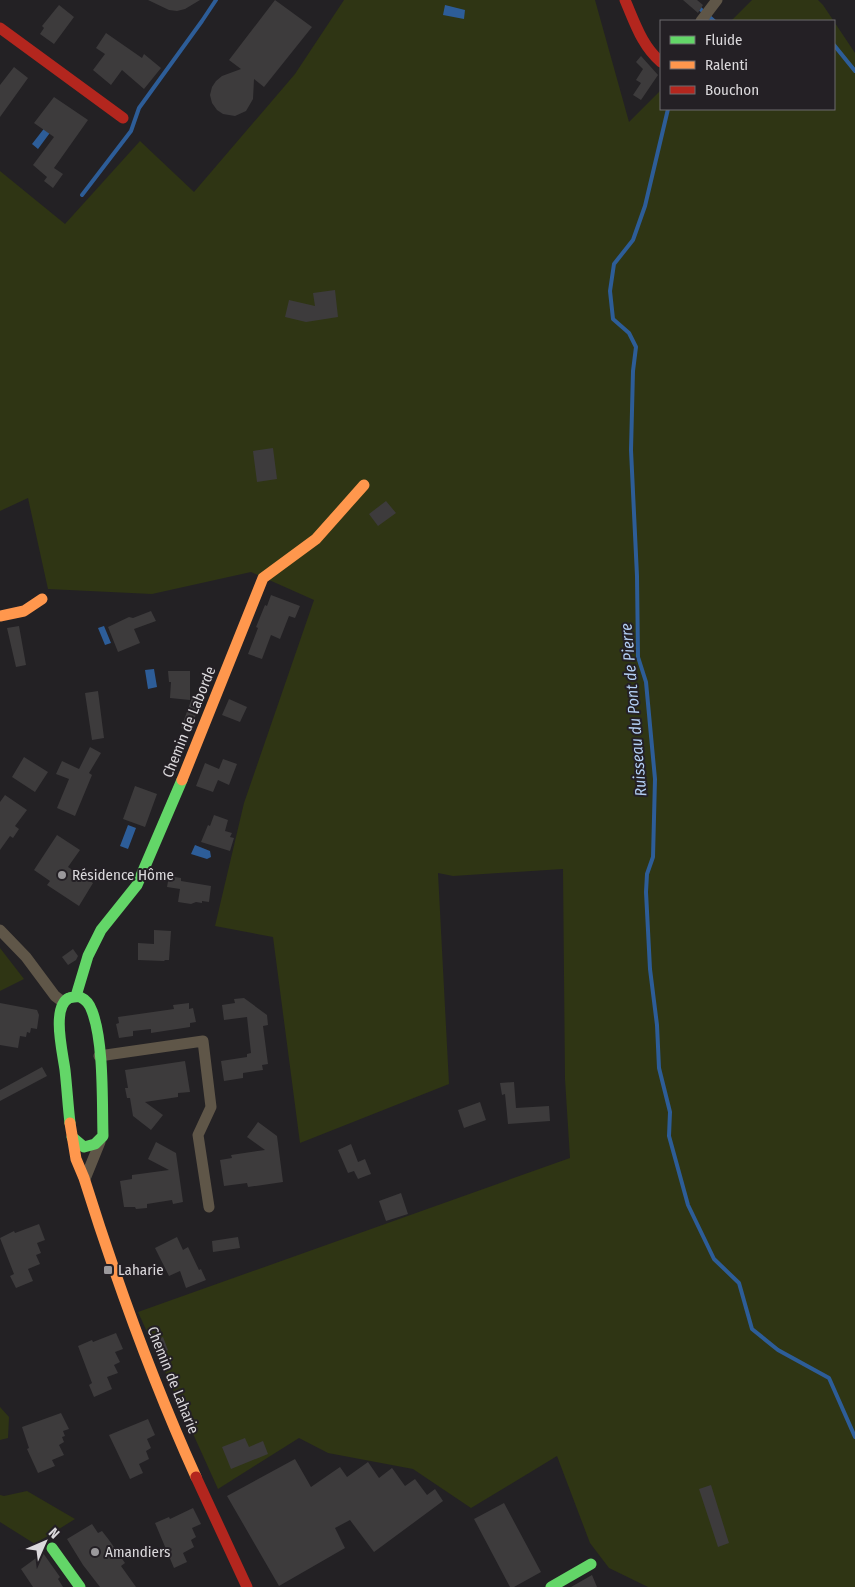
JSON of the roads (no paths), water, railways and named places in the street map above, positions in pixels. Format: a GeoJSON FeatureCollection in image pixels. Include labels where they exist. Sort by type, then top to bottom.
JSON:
{"type":"FeatureCollection","features":[{"type":"Feature","properties":{"kind":"street"},"geometry":{"type":"LineString","coordinates":[[625,0],[641,38],[648,50],[660,61]]}},
{"type":"Feature","properties":{"kind":"street"},"geometry":{"type":"LineString","coordinates":[[632,16],[634,0]]}},
{"type":"Feature","properties":{"kind":"street"},"geometry":{"type":"LineString","coordinates":[[702,20],[714,4]]}},
{"type":"Feature","properties":{"kind":"street"},"geometry":{"type":"LineString","coordinates":[[0,28],[123,118]]}},
{"type":"Feature","properties":{"kind":"street","name":"Chemin de Laborde"},"geometry":{"type":"LineString","coordinates":[[76,996],[88,956],[101,930],[137,885],[170,809],[263,578],[316,539],[364,485]]}},
{"type":"Feature","properties":{"kind":"street"},"geometry":{"type":"LineString","coordinates":[[0,616],[24,610],[42,599]]}},
{"type":"Feature","properties":{"kind":"street"},"geometry":{"type":"LineString","coordinates":[[0,930],[26,957],[55,996],[63,1002],[70,997],[82,998],[89,1003],[94,1014],[100,1056],[103,1136],[85,1179]]}},
{"type":"Feature","properties":{"kind":"street","name":"Chemin de Laharie"},"geometry":{"type":"LineString","coordinates":[[63,1002],[59,1010],[60,1034],[66,1076],[69,1123],[76,1161],[85,1179],[100,1228],[156,1386],[247,1587]]}},
{"type":"Feature","properties":{"kind":"street"},"geometry":{"type":"LineString","coordinates":[[100,1056],[202,1041],[211,1107],[198,1135],[209,1207]]}},
{"type":"Feature","properties":{"kind":"street"},"geometry":{"type":"LineString","coordinates":[[72,1137],[84,1147],[92,1147],[100,1142]]}},
{"type":"Feature","properties":{"kind":"street"},"geometry":{"type":"LineString","coordinates":[[52,1548],[80,1587]]}},
{"type":"Feature","properties":{"kind":"street"},"geometry":{"type":"LineString","coordinates":[[551,1587],[591,1564]]}},
{"type":"Feature","properties":{"kind":"water"},"geometry":{"type":"Polygon","coordinates":[[[445,5],[465,10],[464,19],[443,15],[445,5]]]}},
{"type":"Feature","properties":{"kind":"water"},"geometry":{"type":"Polygon","coordinates":[[[46,126],[52,130],[38,149],[32,144],[46,126]]]}},
{"type":"Feature","properties":{"kind":"water"},"geometry":{"type":"Polygon","coordinates":[[[104,626],[111,643],[105,645],[98,628],[104,626]]]}},
{"type":"Feature","properties":{"kind":"water"},"geometry":{"type":"Polygon","coordinates":[[[154,669],[157,687],[148,689],[145,670],[154,669]]]}},
{"type":"Feature","properties":{"kind":"water"},"geometry":{"type":"Polygon","coordinates":[[[128,825],[136,828],[128,849],[120,846],[128,825]]]}},
{"type":"Feature","properties":{"kind":"water"},"geometry":{"type":"Polygon","coordinates":[[[195,845],[210,851],[211,857],[207,859],[191,854],[195,845]]]}},
{"type":"Feature","properties":{"kind":"waterway"},"geometry":{"type":"LineString","coordinates":[[82,195],[131,131],[139,108],[216,0]]}},
{"type":"Feature","properties":{"kind":"waterway"},"geometry":{"type":"LineString","coordinates":[[690,0],[713,20]]}},
{"type":"Feature","properties":{"kind":"waterway"},"geometry":{"type":"LineString","coordinates":[[835,46],[855,71]]}},
{"type":"Feature","properties":{"kind":"waterway","name":"Ruisseau du Pont de Pierre"},"geometry":{"type":"LineString","coordinates":[[668,110],[645,206],[633,240],[614,264],[610,291],[613,319],[629,333],[636,347],[633,371],[631,450],[637,576],[638,657],[646,682],[655,779],[653,857],[647,874],[646,892],[650,969],[657,1025],[659,1068],[670,1112],[669,1136],[688,1205],[714,1259],[739,1283],[752,1329],[778,1350],[829,1378],[855,1437]]}},
{"type":"Feature","properties":{"kind":"place","name":"Résidence Hôme"},"geometry":{"type":"Point","coordinates":[62,875]}},
{"type":"Feature","properties":{"kind":"place","name":"Laharie"},"geometry":{"type":"Point","coordinates":[108,1270]}},
{"type":"Feature","properties":{"kind":"place","name":"Amandiers"},"geometry":{"type":"Point","coordinates":[95,1552]}}]}
